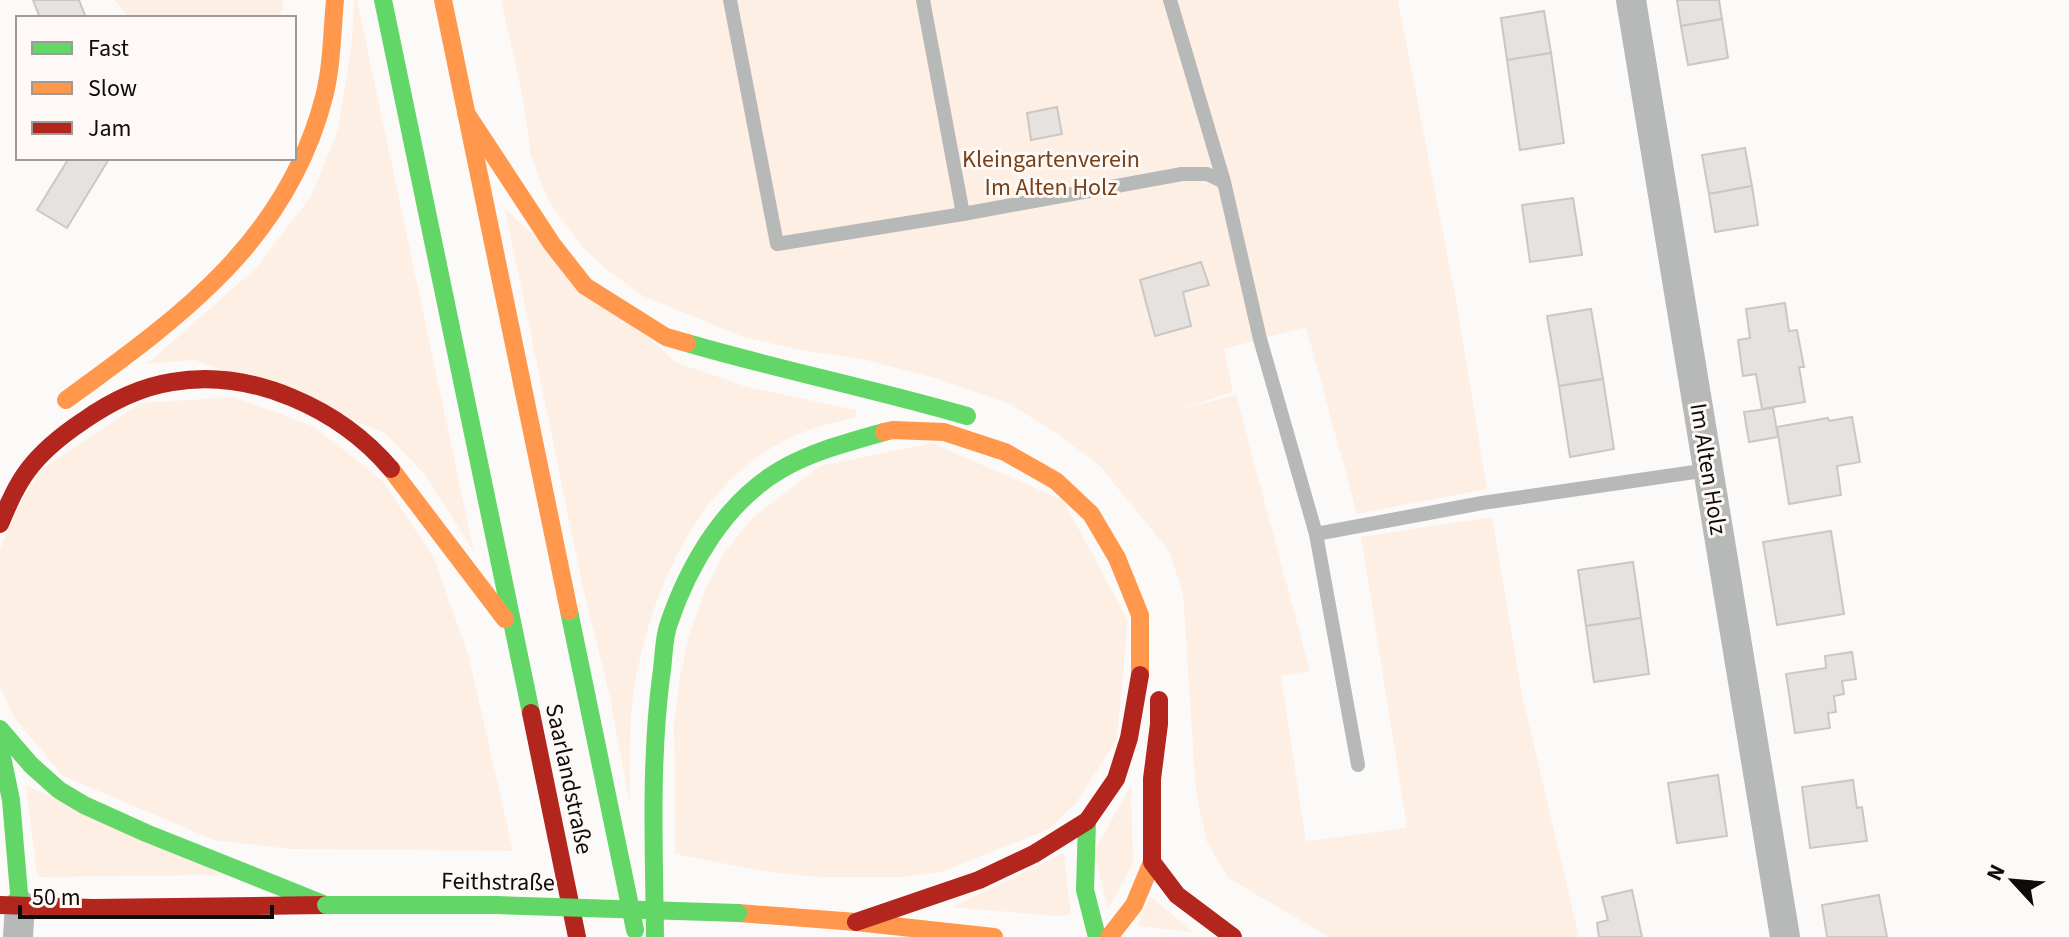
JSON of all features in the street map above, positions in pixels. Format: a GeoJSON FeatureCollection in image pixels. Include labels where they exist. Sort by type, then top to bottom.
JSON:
{"type":"FeatureCollection","features":[{"type":"Feature","properties":{"kind":"main road"},"geometry":{"type":"LineString","coordinates":[[52,410],[211,287],[243,255],[271,220],[293,182],[316,122],[324,94],[335,0]]}},
{"type":"Feature","properties":{"kind":"main road","name":"Saarlandstraße"},"geometry":{"type":"LineString","coordinates":[[383,0],[577,937]]}},
{"type":"Feature","properties":{"kind":"main road"},"geometry":{"type":"LineString","coordinates":[[443,0],[636,937]]}},
{"type":"Feature","properties":{"kind":"main road"},"geometry":{"type":"LineString","coordinates":[[466,113],[552,244],[585,286],[666,337],[770,367],[897,396],[981,420]]}},
{"type":"Feature","properties":{"kind":"main road"},"geometry":{"type":"LineString","coordinates":[[0,524],[19,483],[38,458],[62,435],[109,402],[119,396],[168,382],[193,378],[232,382],[269,390],[301,402],[353,431],[404,483],[514,631]]}},
{"type":"Feature","properties":{"kind":"main road"},"geometry":{"type":"LineString","coordinates":[[655,937],[653,796],[657,710],[668,625],[696,561],[732,509],[780,470],[840,444],[893,430],[944,432],[1005,452],[1056,481],[1091,514],[1117,558],[1140,615],[1141,670],[1129,738],[1116,779],[1087,821],[1034,854],[979,880],[856,922]]}},
{"type":"Feature","properties":{"kind":"main road"},"geometry":{"type":"LineString","coordinates":[[1043,452],[1075,475],[1102,506],[1130,548],[1155,612],[1159,650]]}},
{"type":"Feature","properties":{"kind":"main road"},"geometry":{"type":"LineString","coordinates":[[1109,937],[1134,905],[1152,862],[1152,779],[1159,724],[1160,678]]}},
{"type":"Feature","properties":{"kind":"main road"},"geometry":{"type":"LineString","coordinates":[[0,729],[31,765],[59,790],[84,805],[326,905]]}},
{"type":"Feature","properties":{"kind":"main road"},"geometry":{"type":"LineString","coordinates":[[0,747],[11,800],[10,905]]}},
{"type":"Feature","properties":{"kind":"main road"},"geometry":{"type":"LineString","coordinates":[[1087,821],[1085,890],[1097,937]]}},
{"type":"Feature","properties":{"kind":"main road"},"geometry":{"type":"LineString","coordinates":[[1152,862],[1177,895],[1233,937]]}},
{"type":"Feature","properties":{"kind":"main road","name":"Feithstraße"},"geometry":{"type":"LineString","coordinates":[[10,905],[93,908],[496,905],[738,913],[994,937]]}},
{"type":"Feature","properties":{"kind":"street","name":"Im Alten Holz"},"geometry":{"type":"LineString","coordinates":[[1631,0],[1785,937]]}},
{"type":"Feature","properties":{"kind":"street"},"geometry":{"type":"LineString","coordinates":[[10,905],[18,937]]}},
{"type":"Feature","properties":{"kind":"lane"},"geometry":{"type":"LineString","coordinates":[[730,0],[777,244],[1182,174],[1207,174],[1224,182]]}},
{"type":"Feature","properties":{"kind":"lane"},"geometry":{"type":"LineString","coordinates":[[923,0],[963,214]]}},
{"type":"Feature","properties":{"kind":"lane"},"geometry":{"type":"LineString","coordinates":[[1170,0],[1224,182],[1260,339],[1316,534],[1358,765]]}},
{"type":"Feature","properties":{"kind":"lane"},"geometry":{"type":"LineString","coordinates":[[1316,534],[1482,503],[1708,470]]}},
{"type":"Feature","properties":{"kind":"green space"},"geometry":{"type":"Polygon","coordinates":[[[114,0],[283,0],[284,7],[278,16],[127,16],[114,0]]]}},
{"type":"Feature","properties":{"kind":"green space"},"geometry":{"type":"Polygon","coordinates":[[[354,0],[357,0],[474,552],[425,475],[385,433],[195,360],[147,364],[256,268],[311,196],[338,130],[352,41],[354,0]]]}},
{"type":"Feature","properties":{"kind":"green space","name":"Kleingartenverein Im Alten Holz"},"geometry":{"type":"Polygon","coordinates":[[[501,0],[1398,0],[1456,300],[1487,489],[1357,514],[1306,327],[1224,349],[1233,392],[1177,410],[1236,395],[1310,671],[1281,676],[1306,841],[1407,828],[1361,537],[1492,517],[1522,694],[1579,937],[1329,937],[1228,878],[1207,842],[1196,794],[1183,593],[1169,551],[1099,465],[1008,403],[931,377],[866,360],[743,337],[643,296],[606,269],[584,249],[550,203],[540,181],[531,155],[523,99],[501,0]]]}},
{"type":"Feature","properties":{"kind":"green space"},"geometry":{"type":"Polygon","coordinates":[[[505,209],[677,363],[748,387],[856,410],[856,417],[792,437],[759,456],[730,480],[705,509],[685,541],[653,611],[635,684],[630,730],[630,806],[610,698],[582,583],[505,209]]]}},
{"type":"Feature","properties":{"kind":"green space"},"geometry":{"type":"Polygon","coordinates":[[[233,397],[313,426],[382,480],[434,558],[469,657],[513,851],[289,849],[214,840],[63,776],[13,716],[0,687],[0,549],[20,503],[41,470],[141,403],[233,397]]]}},
{"type":"Feature","properties":{"kind":"green space"},"geometry":{"type":"Polygon","coordinates":[[[932,443],[1063,500],[1128,620],[1117,739],[1076,803],[1049,829],[941,872],[903,877],[819,877],[768,872],[675,854],[674,724],[680,677],[689,636],[705,590],[724,553],[752,518],[820,466],[932,443]]]}},
{"type":"Feature","properties":{"kind":"green space"},"geometry":{"type":"Polygon","coordinates":[[[26,785],[223,875],[40,877],[37,874],[26,785]]]}},
{"type":"Feature","properties":{"kind":"green space"},"geometry":{"type":"Polygon","coordinates":[[[1131,785],[1133,863],[1108,910],[1094,852],[1131,785]]]}},
{"type":"Feature","properties":{"kind":"green space"},"geometry":{"type":"Polygon","coordinates":[[[1064,853],[1071,915],[952,907],[1064,853]]]}},
{"type":"Feature","properties":{"kind":"green space"},"geometry":{"type":"Polygon","coordinates":[[[1150,896],[1193,932],[1138,926],[1150,896]]]}},
{"type":"Feature","properties":{"kind":"building"},"geometry":{"type":"Polygon","coordinates":[[[33,0],[79,0],[85,16],[39,16],[33,0]]]}},
{"type":"Feature","properties":{"kind":"building"},"geometry":{"type":"Polygon","coordinates":[[[1677,0],[1719,0],[1722,19],[1681,26],[1677,0]]]}},
{"type":"Feature","properties":{"kind":"building"},"geometry":{"type":"Polygon","coordinates":[[[1544,11],[1551,53],[1507,60],[1501,18],[1544,11]]]}},
{"type":"Feature","properties":{"kind":"building"},"geometry":{"type":"Polygon","coordinates":[[[1722,19],[1728,58],[1688,65],[1681,26],[1722,19]]]}},
{"type":"Feature","properties":{"kind":"building"},"geometry":{"type":"Polygon","coordinates":[[[1551,53],[1564,143],[1520,150],[1507,60],[1551,53]]]}},
{"type":"Feature","properties":{"kind":"building"},"geometry":{"type":"Polygon","coordinates":[[[1057,107],[1062,134],[1031,140],[1027,113],[1057,107]]]}},
{"type":"Feature","properties":{"kind":"building"},"geometry":{"type":"Polygon","coordinates":[[[1745,148],[1752,186],[1709,194],[1702,155],[1745,148]]]}},
{"type":"Feature","properties":{"kind":"building"},"geometry":{"type":"Polygon","coordinates":[[[68,160],[108,160],[67,228],[37,210],[68,160]]]}},
{"type":"Feature","properties":{"kind":"building"},"geometry":{"type":"Polygon","coordinates":[[[1752,186],[1758,225],[1715,232],[1709,194],[1752,186]]]}},
{"type":"Feature","properties":{"kind":"building"},"geometry":{"type":"Polygon","coordinates":[[[1573,198],[1582,255],[1530,262],[1522,205],[1573,198]]]}},
{"type":"Feature","properties":{"kind":"building"},"geometry":{"type":"Polygon","coordinates":[[[1201,262],[1209,285],[1183,292],[1191,326],[1155,336],[1140,280],[1201,262]]]}},
{"type":"Feature","properties":{"kind":"building"},"geometry":{"type":"Polygon","coordinates":[[[1785,303],[1789,331],[1797,330],[1804,367],[1799,367],[1805,402],[1762,409],[1756,374],[1743,376],[1738,340],[1750,338],[1746,309],[1785,303]]]}},
{"type":"Feature","properties":{"kind":"building"},"geometry":{"type":"Polygon","coordinates":[[[1591,309],[1603,379],[1559,386],[1547,316],[1591,309]]]}},
{"type":"Feature","properties":{"kind":"building"},"geometry":{"type":"Polygon","coordinates":[[[1603,379],[1614,449],[1570,457],[1559,386],[1603,379]]]}},
{"type":"Feature","properties":{"kind":"building"},"geometry":{"type":"Polygon","coordinates":[[[1773,408],[1778,437],[1749,442],[1744,412],[1773,408]]]}},
{"type":"Feature","properties":{"kind":"building"},"geometry":{"type":"Polygon","coordinates":[[[1852,417],[1860,462],[1837,466],[1841,495],[1789,504],[1777,427],[1852,417]]]}},
{"type":"Feature","properties":{"kind":"building"},"geometry":{"type":"Polygon","coordinates":[[[1831,531],[1844,614],[1777,625],[1763,542],[1831,531]]]}},
{"type":"Feature","properties":{"kind":"building"},"geometry":{"type":"Polygon","coordinates":[[[1633,562],[1641,618],[1586,626],[1578,570],[1633,562]]]}},
{"type":"Feature","properties":{"kind":"building"},"geometry":{"type":"Polygon","coordinates":[[[1641,618],[1649,674],[1594,682],[1586,626],[1641,618]]]}},
{"type":"Feature","properties":{"kind":"building"},"geometry":{"type":"Polygon","coordinates":[[[1852,652],[1856,679],[1842,681],[1844,694],[1834,696],[1836,712],[1828,713],[1830,728],[1795,733],[1786,674],[1826,668],[1825,656],[1852,652]]]}},
{"type":"Feature","properties":{"kind":"building"},"geometry":{"type":"Polygon","coordinates":[[[1718,775],[1727,836],[1677,843],[1668,783],[1718,775]]]}},
{"type":"Feature","properties":{"kind":"building"},"geometry":{"type":"Polygon","coordinates":[[[1853,780],[1857,808],[1862,807],[1867,841],[1810,848],[1802,787],[1853,780]]]}},
{"type":"Feature","properties":{"kind":"building"},"geometry":{"type":"Polygon","coordinates":[[[1632,890],[1642,937],[1599,937],[1597,923],[1608,920],[1602,897],[1632,890]]]}},
{"type":"Feature","properties":{"kind":"building"},"geometry":{"type":"Polygon","coordinates":[[[1879,895],[1887,937],[1827,937],[1822,905],[1879,895]]]}},
{"type":"Feature","properties":{"kind":"traffic: fast"},"geometry":{"type":"LineString","coordinates":[[383,0],[531,713]]}},
{"type":"Feature","properties":{"kind":"traffic: fast"},"geometry":{"type":"LineString","coordinates":[[687,343],[967,416]]}},
{"type":"Feature","properties":{"kind":"traffic: fast"},"geometry":{"type":"LineString","coordinates":[[655,937],[655,742],[667,629],[677,601],[712,536],[727,516],[762,482],[807,457],[884,432]]}},
{"type":"Feature","properties":{"kind":"traffic: fast"},"geometry":{"type":"LineString","coordinates":[[569,611],[635,930]]}},
{"type":"Feature","properties":{"kind":"traffic: fast"},"geometry":{"type":"LineString","coordinates":[[0,729],[31,765],[59,790],[84,805],[326,905]]}},
{"type":"Feature","properties":{"kind":"traffic: fast"},"geometry":{"type":"LineString","coordinates":[[0,747],[11,800],[20,905]]}},
{"type":"Feature","properties":{"kind":"traffic: fast"},"geometry":{"type":"LineString","coordinates":[[1087,821],[1085,890],[1097,937]]}},
{"type":"Feature","properties":{"kind":"traffic: fast"},"geometry":{"type":"LineString","coordinates":[[326,905],[496,905],[738,913]]}},
{"type":"Feature","properties":{"kind":"traffic: slow"},"geometry":{"type":"LineString","coordinates":[[66,400],[188,306],[256,234],[284,193],[307,148],[324,97],[335,0]]}},
{"type":"Feature","properties":{"kind":"traffic: slow"},"geometry":{"type":"LineString","coordinates":[[443,0],[569,611]]}},
{"type":"Feature","properties":{"kind":"traffic: slow"},"geometry":{"type":"LineString","coordinates":[[466,113],[552,244],[585,286],[666,337],[687,343]]}},
{"type":"Feature","properties":{"kind":"traffic: slow"},"geometry":{"type":"LineString","coordinates":[[884,432],[944,432],[1005,452],[1056,481],[1091,514],[1117,558],[1140,615],[1140,675]]}},
{"type":"Feature","properties":{"kind":"traffic: slow"},"geometry":{"type":"LineString","coordinates":[[391,469],[505,619]]}},
{"type":"Feature","properties":{"kind":"traffic: slow"},"geometry":{"type":"LineString","coordinates":[[1109,937],[1134,905],[1152,862]]}},
{"type":"Feature","properties":{"kind":"traffic: slow"},"geometry":{"type":"LineString","coordinates":[[738,913],[994,937]]}},
{"type":"Feature","properties":{"kind":"traffic: jam"},"geometry":{"type":"LineString","coordinates":[[0,524],[24,476],[60,437],[115,402],[172,382],[202,379],[233,381],[292,398],[347,428],[391,469]]}},
{"type":"Feature","properties":{"kind":"traffic: jam"},"geometry":{"type":"LineString","coordinates":[[856,922],[979,880],[1034,854],[1087,821],[1116,779],[1129,738],[1140,675]]}},
{"type":"Feature","properties":{"kind":"traffic: jam"},"geometry":{"type":"LineString","coordinates":[[1159,700],[1152,779],[1152,862],[1177,895],[1233,937]]}},
{"type":"Feature","properties":{"kind":"traffic: jam"},"geometry":{"type":"LineString","coordinates":[[531,713],[577,937]]}},
{"type":"Feature","properties":{"kind":"traffic: jam"},"geometry":{"type":"LineString","coordinates":[[0,905],[93,908],[325,905]]}}]}
